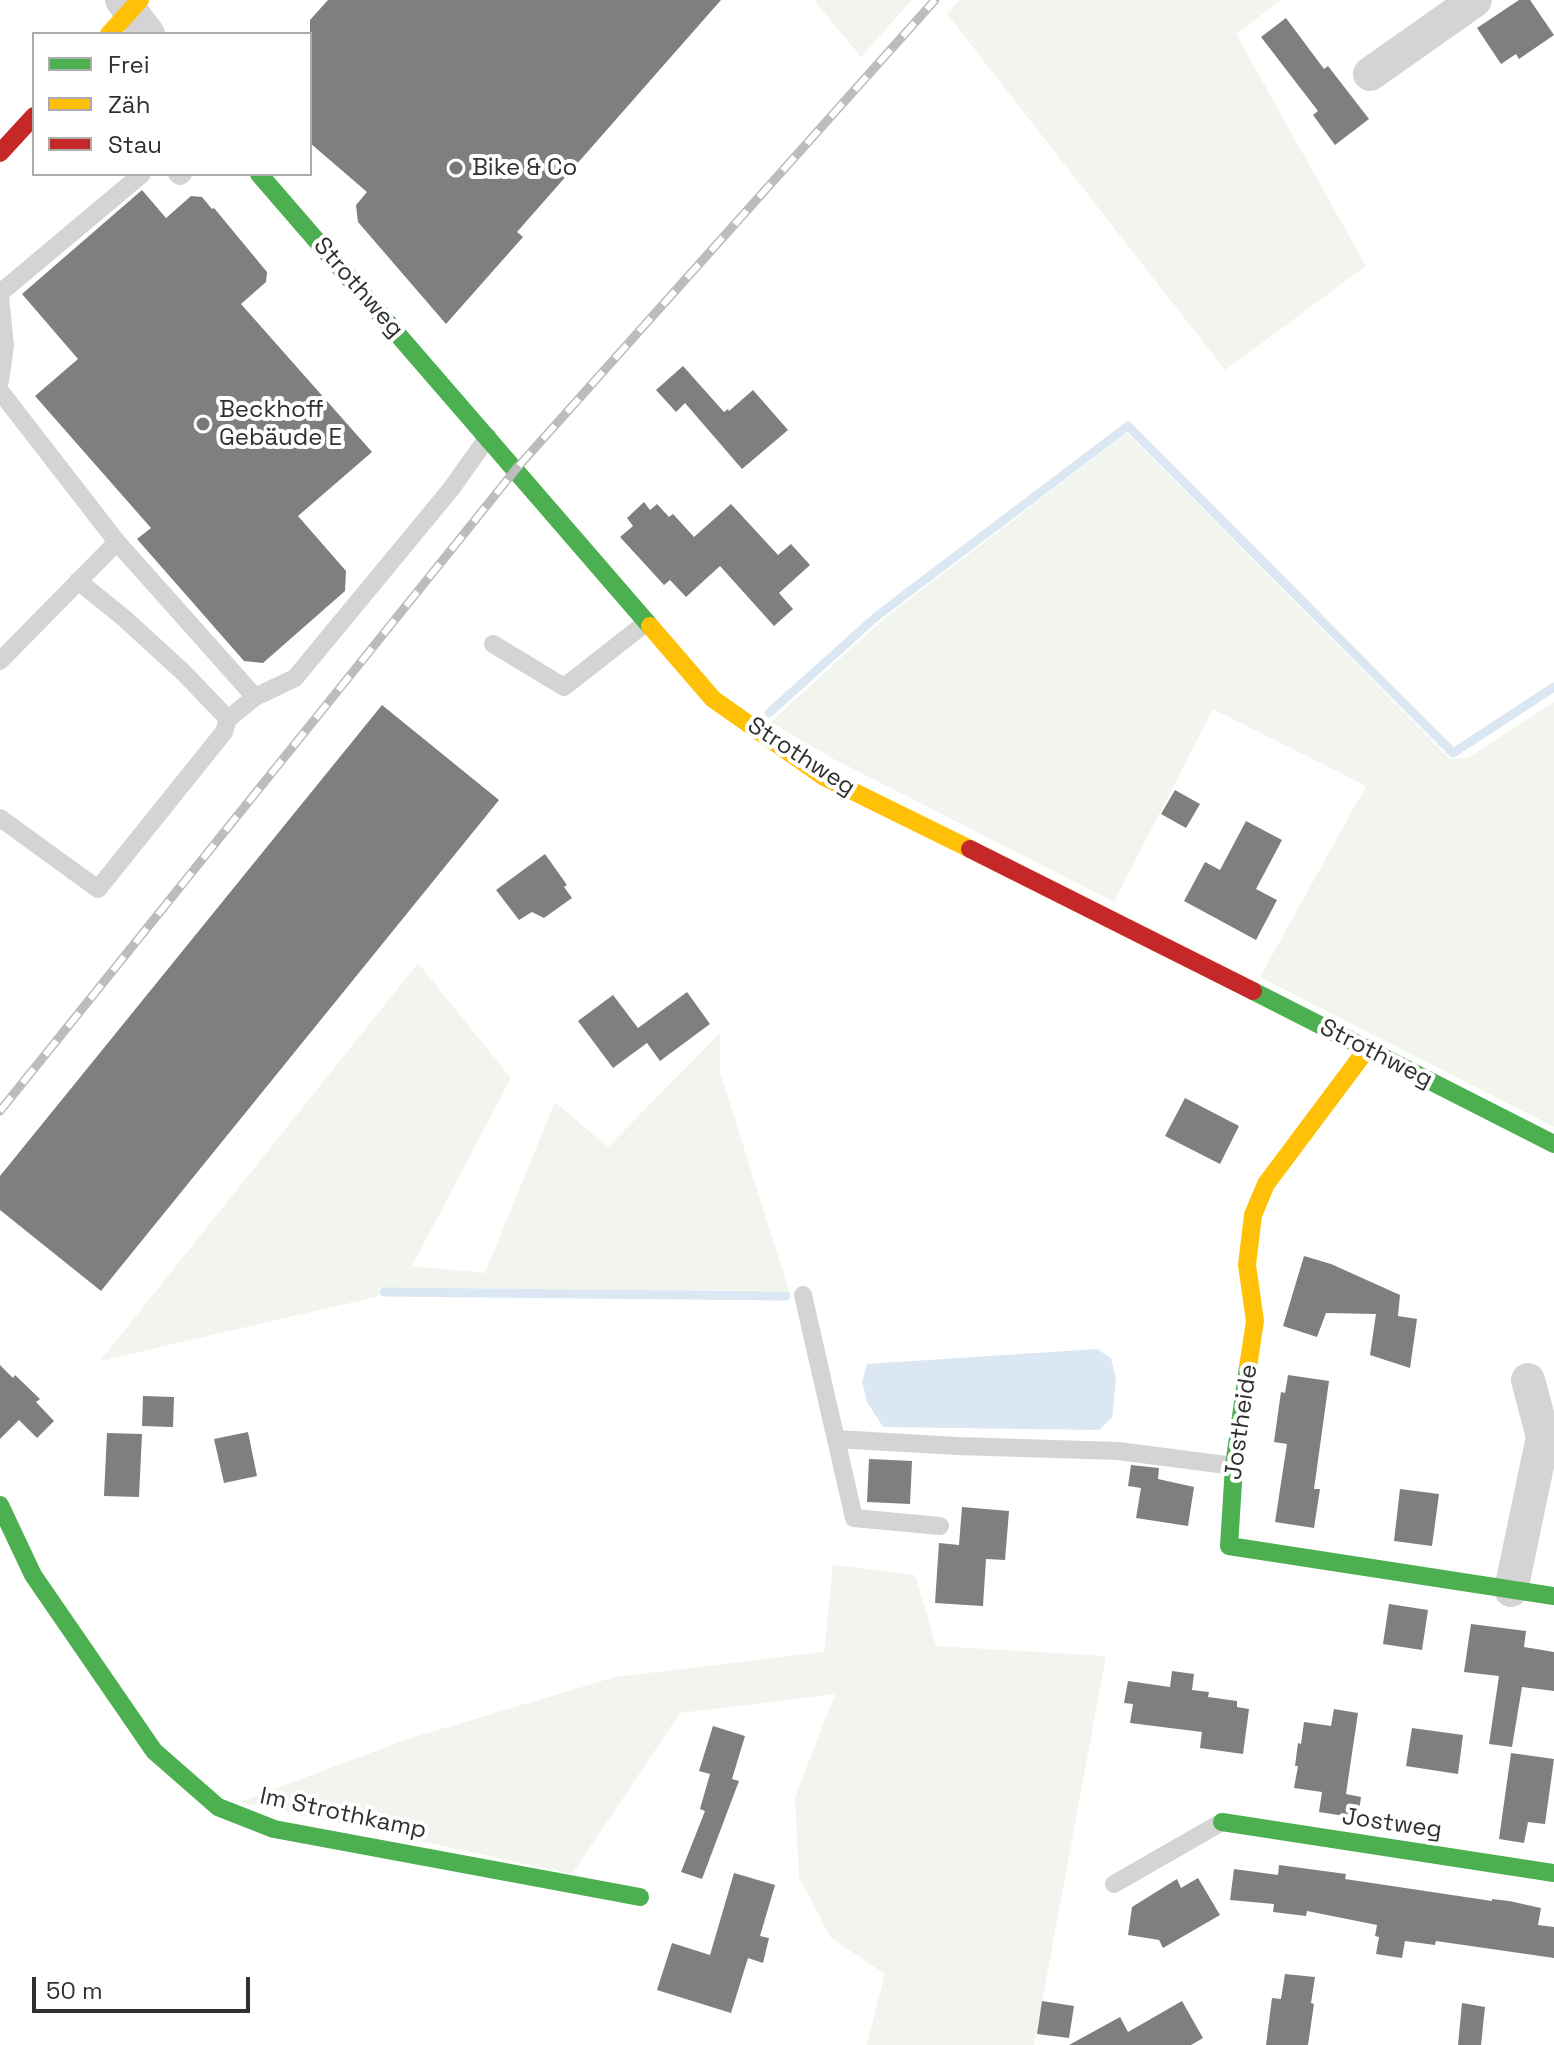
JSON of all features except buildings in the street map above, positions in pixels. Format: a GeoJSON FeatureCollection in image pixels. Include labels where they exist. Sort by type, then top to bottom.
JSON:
{"type":"FeatureCollection","features":[{"type":"Feature","properties":{"kind":"street"},"geometry":{"type":"LineString","coordinates":[[1370,74],[1475,0]]}},
{"type":"Feature","properties":{"kind":"street"},"geometry":{"type":"LineString","coordinates":[[0,153],[32,118]]}},
{"type":"Feature","properties":{"kind":"street","name":"Strothweg"},"geometry":{"type":"LineString","coordinates":[[261,176],[713,699],[824,777],[1150,938],[1554,1144]]}},
{"type":"Feature","properties":{"kind":"street","name":"Jostheide"},"geometry":{"type":"LineString","coordinates":[[1367,1049],[1266,1184],[1253,1215],[1247,1265],[1255,1321],[1234,1466],[1229,1546],[1554,1596]]}},
{"type":"Feature","properties":{"kind":"street"},"geometry":{"type":"LineString","coordinates":[[1511,1590],[1543,1437],[1528,1380]]}},
{"type":"Feature","properties":{"kind":"street","name":"Im Strothkamp"},"geometry":{"type":"LineString","coordinates":[[0,1505],[33,1575],[154,1751],[218,1807],[274,1829],[640,1897]]}},
{"type":"Feature","properties":{"kind":"street","name":"Jostweg"},"geometry":{"type":"LineString","coordinates":[[1222,1822],[1554,1873]]}},
{"type":"Feature","properties":{"kind":"lane"},"geometry":{"type":"LineString","coordinates":[[0,381],[5,346],[0,294],[140,176]]}},
{"type":"Feature","properties":{"kind":"lane"},"geometry":{"type":"LineString","coordinates":[[0,391],[117,542],[255,697]]}},
{"type":"Feature","properties":{"kind":"lane"},"geometry":{"type":"LineString","coordinates":[[0,818],[98,889],[224,732],[228,719],[255,697],[295,678],[451,489],[488,437]]}},
{"type":"Feature","properties":{"kind":"lane"},"geometry":{"type":"LineString","coordinates":[[0,661],[117,542]]}},
{"type":"Feature","properties":{"kind":"lane"},"geometry":{"type":"LineString","coordinates":[[78,581],[134,627],[228,719]]}},
{"type":"Feature","properties":{"kind":"lane"},"geometry":{"type":"LineString","coordinates":[[493,644],[564,687],[647,622]]}},
{"type":"Feature","properties":{"kind":"lane"},"geometry":{"type":"LineString","coordinates":[[803,1295],[854,1518],[940,1526]]}},
{"type":"Feature","properties":{"kind":"lane"},"geometry":{"type":"LineString","coordinates":[[836,1439],[1118,1451],[1234,1466]]}},
{"type":"Feature","properties":{"kind":"lane"},"geometry":{"type":"LineString","coordinates":[[1114,1884],[1222,1822]]}},
{"type":"Feature","properties":{"kind":"shaded area"},"geometry":{"type":"Polygon","coordinates":[[[814,0],[912,0],[861,57],[814,0]]]}},
{"type":"Feature","properties":{"kind":"shaded area"},"geometry":{"type":"Polygon","coordinates":[[[959,0],[1281,0],[1236,34],[1366,266],[1225,370],[947,14],[959,0]]]}},
{"type":"Feature","properties":{"kind":"shaded area"},"geometry":{"type":"Polygon","coordinates":[[[1127,433],[1450,759],[1468,758],[1554,702],[1554,1127],[1260,977],[1366,786],[1213,709],[1114,902],[830,757],[771,722],[881,621],[1127,433]]]}},
{"type":"Feature","properties":{"kind":"shaded area"},"geometry":{"type":"Polygon","coordinates":[[[418,963],[511,1078],[412,1266],[485,1273],[555,1102],[608,1147],[720,1033],[720,1072],[789,1291],[378,1288],[380,1296],[100,1361],[418,963]]]}},
{"type":"Feature","properties":{"kind":"shaded area"},"geometry":{"type":"Polygon","coordinates":[[[1097,1349],[1111,1358],[1116,1379],[1112,1418],[1099,1430],[883,1427],[867,1402],[862,1382],[867,1364],[1097,1349]]]}},
{"type":"Feature","properties":{"kind":"shaded area"},"geometry":{"type":"Polygon","coordinates":[[[833,1565],[915,1575],[936,1646],[1106,1656],[1034,2045],[867,2045],[885,1974],[831,1938],[799,1877],[795,1797],[835,1694],[680,1713],[572,1874],[240,1802],[408,1739],[615,1677],[824,1652],[833,1565]]]}},
{"type":"Feature","properties":{"kind":"waterway"},"geometry":{"type":"LineString","coordinates":[[769,713],[877,616],[1128,426],[1453,753],[1554,687]]}},
{"type":"Feature","properties":{"kind":"waterway"},"geometry":{"type":"LineString","coordinates":[[384,1292],[786,1296]]}},
{"type":"Feature","properties":{"kind":"railway"},"geometry":{"type":"LineString","coordinates":[[0,1111],[516,469],[935,0]]}},
{"type":"Feature","properties":{"kind":"traffic: fast"},"geometry":{"type":"LineString","coordinates":[[261,176],[650,626]]}},
{"type":"Feature","properties":{"kind":"traffic: fast"},"geometry":{"type":"LineString","coordinates":[[1253,991],[1554,1144]]}},
{"type":"Feature","properties":{"kind":"traffic: fast"},"geometry":{"type":"LineString","coordinates":[[1248,1367],[1234,1466],[1229,1546],[1554,1596]]}},
{"type":"Feature","properties":{"kind":"traffic: fast"},"geometry":{"type":"LineString","coordinates":[[0,1505],[33,1575],[154,1751],[218,1807],[274,1829],[640,1897]]}},
{"type":"Feature","properties":{"kind":"traffic: fast"},"geometry":{"type":"LineString","coordinates":[[1222,1822],[1554,1873]]}},
{"type":"Feature","properties":{"kind":"traffic: slow"},"geometry":{"type":"LineString","coordinates":[[111,32],[140,0]]}},
{"type":"Feature","properties":{"kind":"traffic: slow"},"geometry":{"type":"LineString","coordinates":[[650,626],[713,699],[824,777],[970,849]]}},
{"type":"Feature","properties":{"kind":"traffic: slow"},"geometry":{"type":"LineString","coordinates":[[1248,1367],[1255,1321],[1247,1265],[1253,1215],[1266,1184],[1367,1049]]}},
{"type":"Feature","properties":{"kind":"traffic: jam"},"geometry":{"type":"LineString","coordinates":[[0,153],[32,118]]}},
{"type":"Feature","properties":{"kind":"traffic: jam"},"geometry":{"type":"LineString","coordinates":[[970,849],[1253,991]]}},
{"type":"Feature","properties":{"kind":"place","name":"Bike & Co"},"geometry":{"type":"Point","coordinates":[456,168]}},
{"type":"Feature","properties":{"kind":"place","name":"Beckhoff Gebäude E"},"geometry":{"type":"Point","coordinates":[203,424]}}]}
